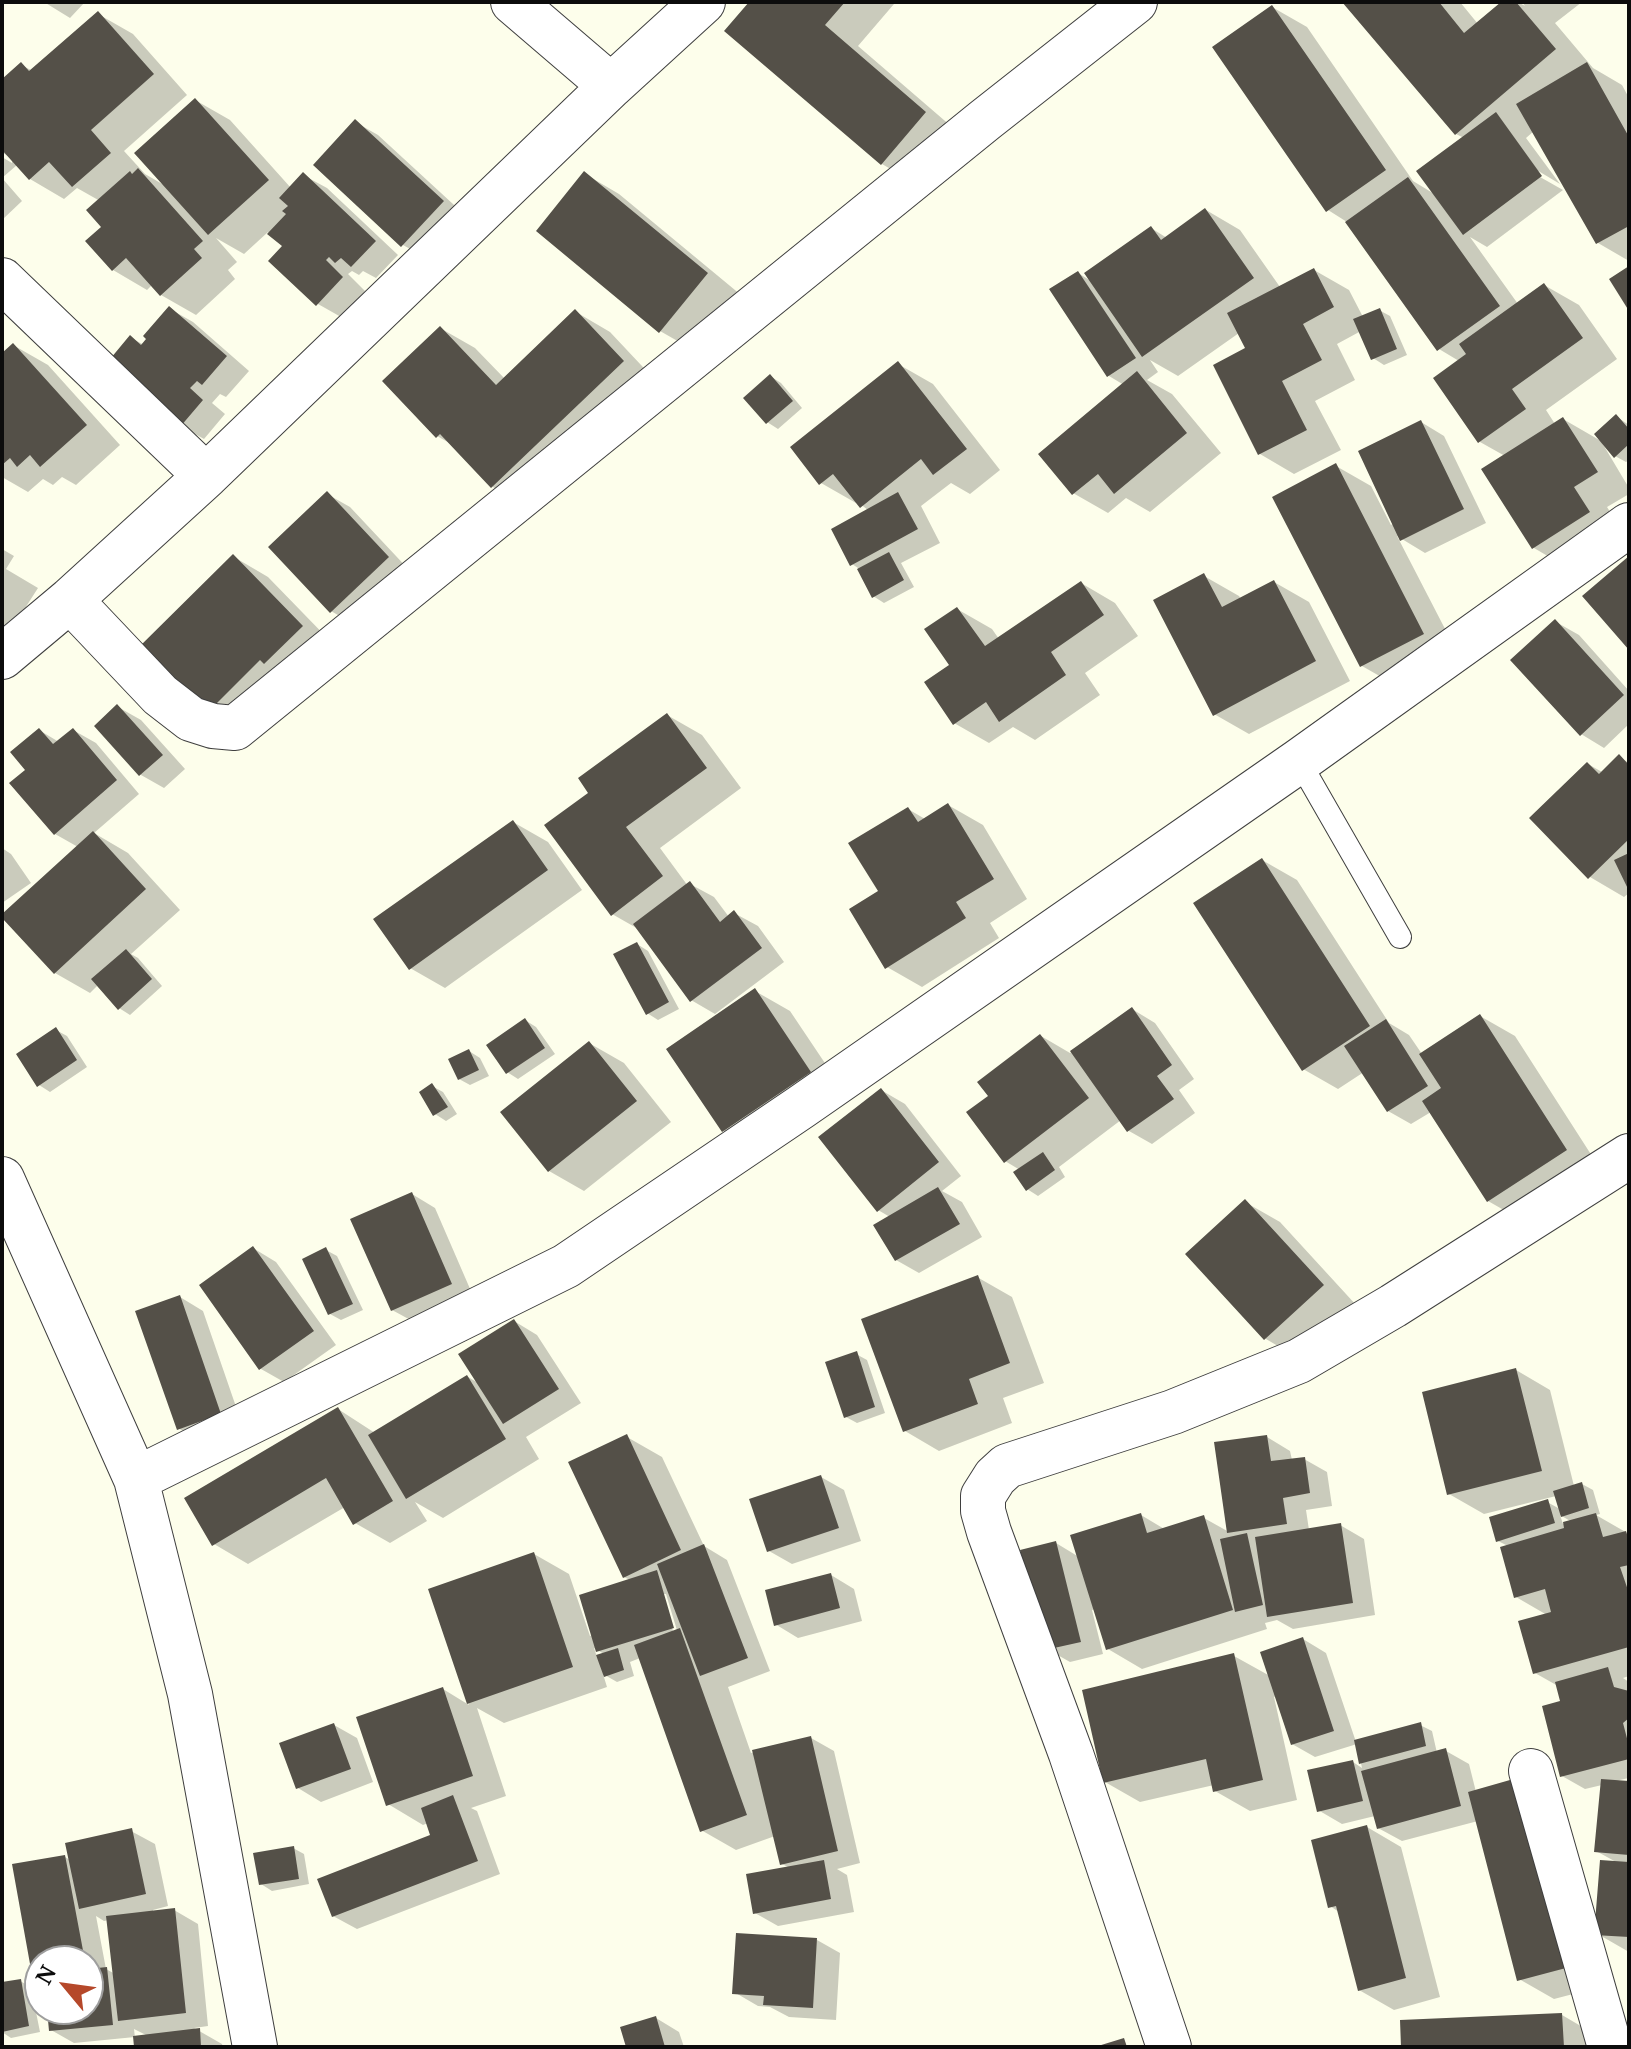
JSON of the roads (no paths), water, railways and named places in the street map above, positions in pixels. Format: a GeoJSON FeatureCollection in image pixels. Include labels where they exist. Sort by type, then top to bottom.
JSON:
{"type":"FeatureCollection","features":[{"type":"Feature","properties":{"kind":"street"},"geometry":{"type":"LineString","coordinates":[[513,2],[611,86]]}},
{"type":"Feature","properties":{"kind":"street"},"geometry":{"type":"LineString","coordinates":[[2,657],[70,600],[206,476],[611,86],[703,2]]}},
{"type":"Feature","properties":{"kind":"street"},"geometry":{"type":"LineString","coordinates":[[70,600],[160,695],[191,719],[213,726],[235,728],[948,149],[1135,2]]}},
{"type":"Feature","properties":{"kind":"street"},"geometry":{"type":"LineString","coordinates":[[2,280],[206,476]]}},
{"type":"Feature","properties":{"kind":"street"},"geometry":{"type":"LineString","coordinates":[[136,1479],[566,1266],[1299,761],[1629,525]]}},
{"type":"Feature","properties":{"kind":"street"},"geometry":{"type":"LineString","coordinates":[[1169,2047],[1071,1754],[989,1532],[983,1511],[983,1496],[995,1477],[1007,1466],[1173,1412],[1299,1361],[1405,1299],[1629,1156]]}},
{"type":"Feature","properties":{"kind":"street"},"geometry":{"type":"LineString","coordinates":[[2,1179],[136,1479],[190,1694],[255,2047]]}},
{"type":"Feature","properties":{"kind":"street"},"geometry":{"type":"LineString","coordinates":[[1531,1771],[1610,2047]]}},
{"type":"Feature","properties":{"kind":"lane"},"geometry":{"type":"LineString","coordinates":[[1299,761],[1400,937]]}}]}
